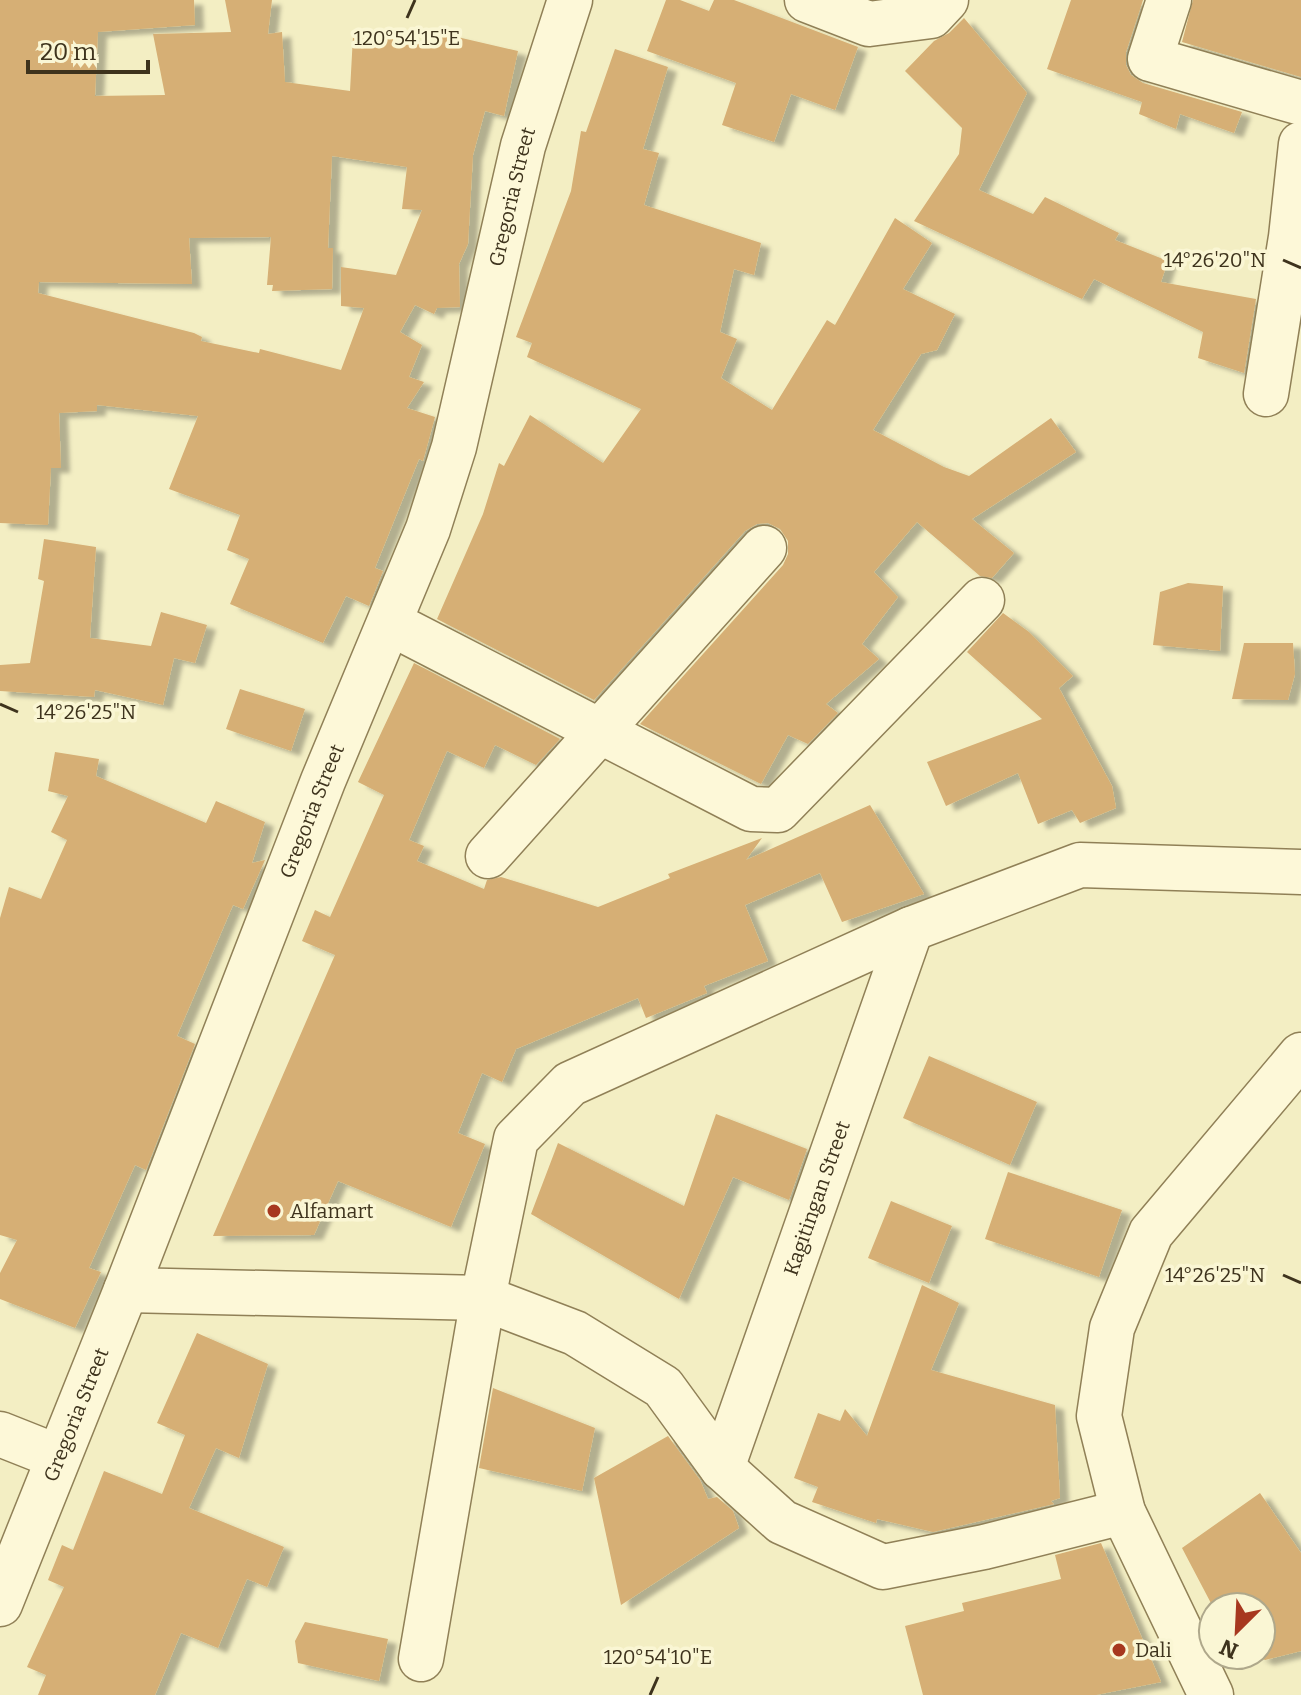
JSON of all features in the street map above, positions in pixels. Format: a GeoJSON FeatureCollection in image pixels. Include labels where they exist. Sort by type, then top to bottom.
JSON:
{"type":"FeatureCollection","features":[{"type":"Feature","properties":{"kind":"street","name":"Gregoria Street"},"geometry":{"type":"LineString","coordinates":[[0,1604],[126,1290],[323,781],[428,529],[454,447],[523,146],[570,0]]}},
{"type":"Feature","properties":{"kind":"street"},"geometry":{"type":"LineString","coordinates":[[807,0],[869,24],[931,16],[946,0]]}},
{"type":"Feature","properties":{"kind":"street"},"geometry":{"type":"LineString","coordinates":[[1169,0],[1150,59],[1301,103]]}},
{"type":"Feature","properties":{"kind":"street"},"geometry":{"type":"LineString","coordinates":[[1266,394],[1287,344],[1291,237],[1301,144]]}},
{"type":"Feature","properties":{"kind":"street"},"geometry":{"type":"LineString","coordinates":[[488,856],[603,732],[764,548]]}},
{"type":"Feature","properties":{"kind":"street"},"geometry":{"type":"LineString","coordinates":[[390,623],[751,809],[778,810],[982,600]]}},
{"type":"Feature","properties":{"kind":"street"},"geometry":{"type":"LineString","coordinates":[[421,1659],[483,1298],[516,1139],[570,1084],[911,929],[1080,865],[1301,872]]}},
{"type":"Feature","properties":{"kind":"street","name":"Kagitingan Street"},"geometry":{"type":"LineString","coordinates":[[722,1468],[911,929]]}},
{"type":"Feature","properties":{"kind":"street"},"geometry":{"type":"LineString","coordinates":[[1211,1695],[1123,1512],[1099,1416],[1112,1328],[1151,1233],[1301,1055]]}},
{"type":"Feature","properties":{"kind":"street"},"geometry":{"type":"LineString","coordinates":[[126,1290],[483,1298],[575,1333],[663,1387],[722,1468],[782,1522],[883,1567],[984,1547],[1123,1512]]}},
{"type":"Feature","properties":{"kind":"street"},"geometry":{"type":"LineString","coordinates":[[0,1434],[58,1457]]}},
{"type":"Feature","properties":{"kind":"building"},"geometry":{"type":"Polygon","coordinates":[[[0,0],[194,0],[195,25],[98,32],[95,96],[165,95],[153,34],[231,32],[225,0],[272,0],[268,34],[282,32],[285,82],[350,91],[353,36],[438,43],[440,33],[518,51],[504,116],[485,111],[473,155],[468,244],[459,264],[460,307],[437,308],[434,314],[415,305],[400,332],[422,345],[409,377],[424,382],[407,408],[435,417],[423,461],[419,459],[375,568],[383,571],[369,606],[346,596],[323,643],[230,604],[249,559],[227,550],[240,515],[169,489],[198,416],[97,405],[97,411],[59,413],[61,468],[51,468],[48,525],[0,523],[0,0]],[[332,156],[328,248],[333,248],[332,289],[272,291],[273,285],[267,285],[271,237],[189,238],[192,284],[39,282],[38,293],[194,333],[202,337],[201,341],[259,353],[260,349],[341,370],[364,308],[341,306],[341,267],[396,275],[422,210],[402,209],[407,167],[332,156]]]}},
{"type":"Feature","properties":{"kind":"building"},"geometry":{"type":"Polygon","coordinates":[[[666,0],[680,0],[709,11],[714,0],[734,0],[858,47],[835,110],[791,94],[774,142],[722,125],[736,83],[647,51],[666,0]]]}},
{"type":"Feature","properties":{"kind":"building"},"geometry":{"type":"Polygon","coordinates":[[[1071,0],[1143,0],[1126,52],[1126,65],[1131,75],[1143,83],[1242,112],[1234,133],[1180,114],[1176,129],[1139,114],[1142,102],[1047,69],[1071,0]]]}},
{"type":"Feature","properties":{"kind":"building"},"geometry":{"type":"Polygon","coordinates":[[[1193,0],[1301,0],[1301,77],[1182,42],[1193,0]]]}},
{"type":"Feature","properties":{"kind":"building"},"geometry":{"type":"Polygon","coordinates":[[[964,18],[1027,93],[979,190],[1033,214],[1045,197],[1119,233],[1115,240],[1168,261],[1161,282],[1256,299],[1244,373],[1198,358],[1203,332],[1094,279],[1082,299],[914,221],[959,154],[962,128],[905,71],[934,41],[949,33],[964,18]]]}},
{"type":"Feature","properties":{"kind":"building"},"geometry":{"type":"Polygon","coordinates":[[[615,49],[668,67],[643,149],[659,153],[644,205],[761,243],[754,275],[734,269],[720,332],[737,339],[721,378],[772,410],[827,320],[835,325],[895,218],[932,243],[903,289],[955,314],[937,350],[921,354],[873,430],[944,467],[969,476],[1051,418],[1076,452],[972,519],[1014,553],[992,578],[980,576],[917,522],[874,572],[898,597],[862,644],[879,659],[826,704],[838,713],[808,744],[788,735],[761,784],[640,724],[783,565],[788,554],[788,541],[780,529],[768,523],[757,524],[745,531],[594,700],[437,619],[483,514],[499,463],[504,466],[530,415],[603,463],[641,409],[527,357],[532,343],[516,337],[571,191],[581,131],[586,132],[615,49]]]}},
{"type":"Feature","properties":{"kind":"building"},"geometry":{"type":"Polygon","coordinates":[[[44,539],[96,547],[90,638],[151,646],[161,612],[207,625],[195,663],[174,658],[163,705],[95,690],[94,697],[0,691],[0,665],[30,663],[44,581],[38,579],[44,539]]]}},
{"type":"Feature","properties":{"kind":"building"},"geometry":{"type":"Polygon","coordinates":[[[1188,583],[1223,586],[1220,651],[1153,645],[1160,592],[1188,583]]]}},
{"type":"Feature","properties":{"kind":"building"},"geometry":{"type":"Polygon","coordinates":[[[1003,613],[1029,632],[1073,676],[1059,688],[1112,786],[1116,808],[1080,823],[1072,810],[1038,824],[1018,773],[946,806],[927,762],[1042,719],[967,652],[1003,613]]]}},
{"type":"Feature","properties":{"kind":"building"},"geometry":{"type":"Polygon","coordinates":[[[1244,643],[1293,643],[1295,674],[1288,700],[1232,699],[1244,643]]]}},
{"type":"Feature","properties":{"kind":"building"},"geometry":{"type":"Polygon","coordinates":[[[414,663],[560,739],[536,765],[495,745],[484,768],[447,751],[409,840],[424,846],[417,861],[484,889],[487,880],[501,877],[598,907],[670,878],[668,874],[762,838],[746,860],[870,805],[924,894],[842,922],[820,873],[745,905],[768,961],[704,986],[707,993],[646,1018],[638,998],[516,1049],[502,1082],[482,1073],[458,1133],[485,1144],[451,1227],[338,1181],[314,1235],[213,1236],[335,955],[302,941],[315,910],[330,917],[384,795],[358,782],[414,663]]]}},
{"type":"Feature","properties":{"kind":"building"},"geometry":{"type":"Polygon","coordinates":[[[240,689],[305,709],[291,751],[226,729],[240,689]]]}},
{"type":"Feature","properties":{"kind":"building"},"geometry":{"type":"Polygon","coordinates":[[[55,752],[99,759],[96,776],[206,823],[216,801],[265,822],[252,863],[265,860],[243,909],[233,905],[177,1036],[195,1044],[146,1170],[135,1165],[89,1268],[101,1272],[75,1328],[0,1299],[0,1273],[17,1240],[0,1235],[0,918],[9,887],[41,899],[67,840],[51,832],[68,796],[48,791],[55,752]]]}},
{"type":"Feature","properties":{"kind":"building"},"geometry":{"type":"Polygon","coordinates":[[[929,1056],[1037,1102],[1010,1165],[903,1118],[929,1056]]]}},
{"type":"Feature","properties":{"kind":"building"},"geometry":{"type":"Polygon","coordinates":[[[716,1114],[807,1149],[789,1200],[733,1177],[679,1299],[531,1214],[558,1143],[684,1206],[716,1114]]]}},
{"type":"Feature","properties":{"kind":"building"},"geometry":{"type":"Polygon","coordinates":[[[1008,1172],[1122,1210],[1099,1277],[985,1239],[1008,1172]]]}},
{"type":"Feature","properties":{"kind":"building"},"geometry":{"type":"Polygon","coordinates":[[[891,1201],[952,1226],[929,1283],[868,1258],[891,1201]]]}},
{"type":"Feature","properties":{"kind":"building"},"geometry":{"type":"Polygon","coordinates":[[[922,1285],[959,1303],[931,1370],[1055,1405],[1060,1498],[1051,1501],[1054,1504],[933,1532],[877,1519],[876,1523],[812,1502],[818,1487],[794,1478],[818,1413],[840,1421],[845,1409],[867,1436],[922,1285]]]}},
{"type":"Feature","properties":{"kind":"building"},"geometry":{"type":"Polygon","coordinates":[[[197,1333],[268,1364],[239,1458],[216,1448],[189,1508],[284,1547],[267,1587],[247,1579],[218,1648],[181,1633],[155,1695],[38,1695],[46,1675],[27,1667],[64,1587],[48,1580],[62,1545],[73,1550],[104,1471],[162,1494],[185,1435],[157,1423],[197,1333]]]}},
{"type":"Feature","properties":{"kind":"building"},"geometry":{"type":"Polygon","coordinates":[[[493,1388],[595,1428],[582,1491],[479,1468],[493,1388]]]}},
{"type":"Feature","properties":{"kind":"building"},"geometry":{"type":"Polygon","coordinates":[[[668,1436],[700,1480],[708,1499],[717,1497],[733,1511],[739,1528],[621,1605],[594,1478],[668,1436]]]}},
{"type":"Feature","properties":{"kind":"building"},"geometry":{"type":"Polygon","coordinates":[[[1260,1493],[1301,1553],[1301,1651],[1277,1657],[1277,1591],[1205,1591],[1182,1548],[1260,1493]]]}},
{"type":"Feature","properties":{"kind":"building"},"geometry":{"type":"Polygon","coordinates":[[[1101,1543],[1161,1682],[1096,1695],[923,1695],[905,1626],[964,1611],[962,1603],[1061,1579],[1055,1555],[1101,1543]]]}},
{"type":"Feature","properties":{"kind":"building"},"geometry":{"type":"Polygon","coordinates":[[[305,1622],[388,1639],[379,1681],[298,1663],[295,1641],[305,1622]]]}},
{"type":"Feature","properties":{"kind":"place","name":"Alfamart"},"geometry":{"type":"Point","coordinates":[274,1211]}},
{"type":"Feature","properties":{"kind":"place","name":"Dali"},"geometry":{"type":"Point","coordinates":[1119,1650]}}]}
